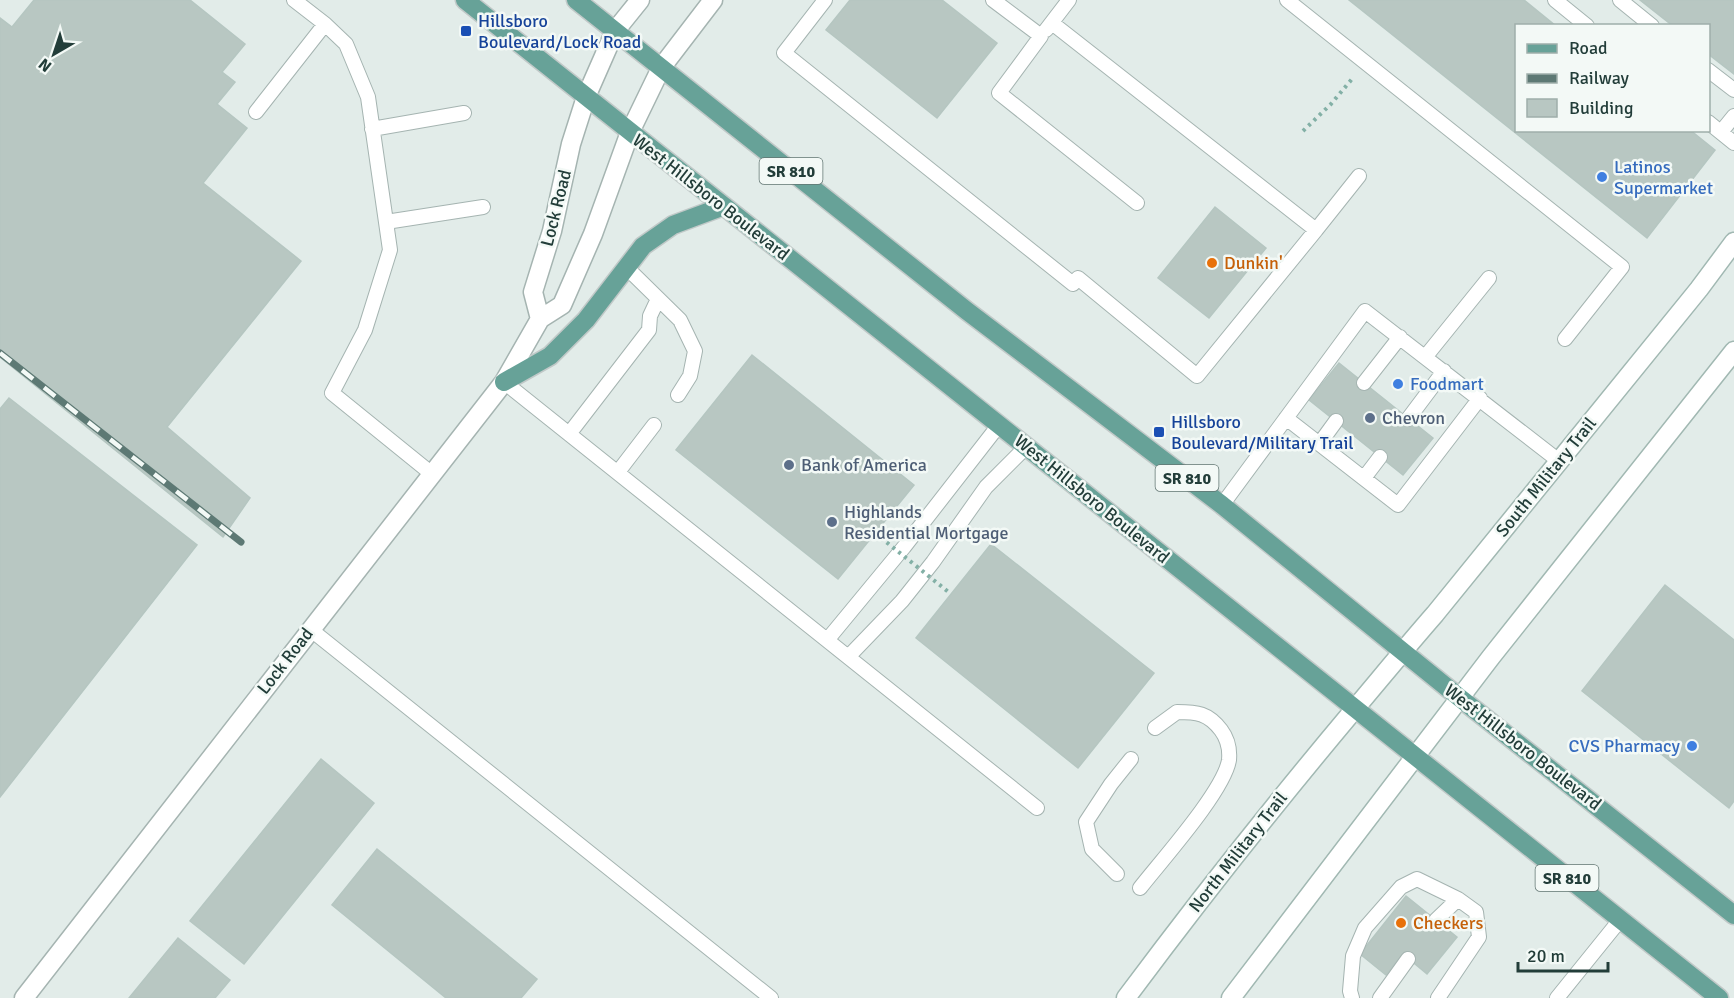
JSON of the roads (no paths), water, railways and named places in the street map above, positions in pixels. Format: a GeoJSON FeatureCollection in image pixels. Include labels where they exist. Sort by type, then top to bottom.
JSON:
{"type":"FeatureCollection","features":[{"type":"Feature","properties":{"kind":"main road","name":"West Hillsboro Boulevard"},"geometry":{"type":"LineString","coordinates":[[465,0],[1719,998]]}},
{"type":"Feature","properties":{"kind":"main road","name":"West Hillsboro Boulevard"},"geometry":{"type":"LineString","coordinates":[[576,0],[967,311],[1222,505],[1460,698],[1734,915]]}},
{"type":"Feature","properties":{"kind":"main road"},"geometry":{"type":"LineString","coordinates":[[504,382],[550,356],[586,320],[643,246],[673,225],[724,206]]}},
{"type":"Feature","properties":{"kind":"street","name":"Lock Road"},"geometry":{"type":"LineString","coordinates":[[540,320],[534,292],[552,231],[571,144],[586,98],[615,31],[640,0]]}},
{"type":"Feature","properties":{"kind":"street","name":"Lock Road"},"geometry":{"type":"LineString","coordinates":[[24,998],[504,382],[540,320],[562,304],[593,234],[630,132],[662,68],[713,0]]}},
{"type":"Feature","properties":{"kind":"street","name":"South Military Trail"},"geometry":{"type":"LineString","coordinates":[[1355,709],[1402,651],[1436,614],[1734,242]]}},
{"type":"Feature","properties":{"kind":"street"},"geometry":{"type":"LineString","coordinates":[[1232,998],[1498,647],[1734,351]]}},
{"type":"Feature","properties":{"kind":"street","name":"North Military Trail"},"geometry":{"type":"LineString","coordinates":[[1126,998],[1305,768],[1355,709]]}},
{"type":"Feature","properties":{"kind":"lane"},"geometry":{"type":"LineString","coordinates":[[294,0],[346,44],[368,97],[390,250],[365,330],[332,393],[432,474]]}},
{"type":"Feature","properties":{"kind":"lane"},"geometry":{"type":"LineString","coordinates":[[825,0],[784,53],[1197,376],[1359,176]]}},
{"type":"Feature","properties":{"kind":"lane"},"geometry":{"type":"LineString","coordinates":[[993,0],[1041,36]]}},
{"type":"Feature","properties":{"kind":"lane"},"geometry":{"type":"LineString","coordinates":[[1069,0],[999,93],[1137,203]]}},
{"type":"Feature","properties":{"kind":"lane"},"geometry":{"type":"LineString","coordinates":[[1287,0],[1622,267],[1565,339]]}},
{"type":"Feature","properties":{"kind":"lane"},"geometry":{"type":"LineString","coordinates":[[1555,0],[1585,24]]}},
{"type":"Feature","properties":{"kind":"lane"},"geometry":{"type":"LineString","coordinates":[[1620,0],[1650,24]]}},
{"type":"Feature","properties":{"kind":"lane"},"geometry":{"type":"LineString","coordinates":[[1052,23],[1316,230]]}},
{"type":"Feature","properties":{"kind":"lane"},"geometry":{"type":"LineString","coordinates":[[256,112],[325,24]]}},
{"type":"Feature","properties":{"kind":"lane"},"geometry":{"type":"LineString","coordinates":[[1710,72],[1734,90]]}},
{"type":"Feature","properties":{"kind":"lane"},"geometry":{"type":"LineString","coordinates":[[372,129],[465,113]]}},
{"type":"Feature","properties":{"kind":"lane"},"geometry":{"type":"LineString","coordinates":[[1721,132],[1734,116]]}},
{"type":"Feature","properties":{"kind":"lane"},"geometry":{"type":"LineString","coordinates":[[1710,124],[1734,143]]}},
{"type":"Feature","properties":{"kind":"lane"},"geometry":{"type":"LineString","coordinates":[[386,222],[483,207]]}},
{"type":"Feature","properties":{"kind":"lane"},"geometry":{"type":"LineString","coordinates":[[627,268],[680,320],[695,351],[690,376],[678,395]]}},
{"type":"Feature","properties":{"kind":"lane"},"geometry":{"type":"LineString","coordinates":[[1425,356],[1489,278]]}},
{"type":"Feature","properties":{"kind":"lane"},"geometry":{"type":"LineString","coordinates":[[569,434],[649,330],[650,316],[658,299]]}},
{"type":"Feature","properties":{"kind":"lane"},"geometry":{"type":"LineString","coordinates":[[1222,505],[1365,311],[1559,461]]}},
{"type":"Feature","properties":{"kind":"lane"},"geometry":{"type":"LineString","coordinates":[[1364,383],[1400,337]]}},
{"type":"Feature","properties":{"kind":"lane"},"geometry":{"type":"LineString","coordinates":[[1408,418],[1444,371]]}},
{"type":"Feature","properties":{"kind":"lane"},"geometry":{"type":"LineString","coordinates":[[504,382],[1037,808]]}},
{"type":"Feature","properties":{"kind":"lane"},"geometry":{"type":"LineString","coordinates":[[1286,418],[1398,505],[1480,398]]}},
{"type":"Feature","properties":{"kind":"lane"},"geometry":{"type":"LineString","coordinates":[[1320,443],[1336,421]]}},
{"type":"Feature","properties":{"kind":"lane"},"geometry":{"type":"LineString","coordinates":[[618,472],[654,425]]}},
{"type":"Feature","properties":{"kind":"lane"},"geometry":{"type":"LineString","coordinates":[[828,639],[904,547],[999,425]]}},
{"type":"Feature","properties":{"kind":"lane"},"geometry":{"type":"LineString","coordinates":[[849,656],[902,601],[933,562],[986,487],[1026,447]]}},
{"type":"Feature","properties":{"kind":"lane"},"geometry":{"type":"LineString","coordinates":[[1364,478],[1380,457]]}},
{"type":"Feature","properties":{"kind":"lane"},"geometry":{"type":"LineString","coordinates":[[310,629],[771,998]]}},
{"type":"Feature","properties":{"kind":"lane"},"geometry":{"type":"LineString","coordinates":[[1140,888],[1195,819],[1222,778],[1228,760],[1227,738],[1216,723],[1200,712],[1177,712],[1155,728]]}},
{"type":"Feature","properties":{"kind":"lane"},"geometry":{"type":"LineString","coordinates":[[1117,874],[1092,849],[1086,822],[1131,759]]}},
{"type":"Feature","properties":{"kind":"lane"},"geometry":{"type":"LineString","coordinates":[[1352,998],[1350,992],[1353,956],[1365,928],[1401,887],[1417,879],[1458,899],[1476,912],[1479,937],[1437,998]]}},
{"type":"Feature","properties":{"kind":"lane"},"geometry":{"type":"LineString","coordinates":[[1436,920],[1458,899]]}},
{"type":"Feature","properties":{"kind":"lane"},"geometry":{"type":"LineString","coordinates":[[1557,998],[1620,920]]}},
{"type":"Feature","properties":{"kind":"lane"},"geometry":{"type":"LineString","coordinates":[[1380,998],[1408,959]]}},
{"type":"Feature","properties":{"kind":"railway"},"geometry":{"type":"LineString","coordinates":[[0,353],[241,542]]}},
{"type":"Feature","properties":{"kind":"place","name":"Hillsboro Boulevard/Lock Road"},"geometry":{"type":"Point","coordinates":[466,31]}},
{"type":"Feature","properties":{"kind":"place","name":"Latinos Supermarket"},"geometry":{"type":"Point","coordinates":[1602,177]}},
{"type":"Feature","properties":{"kind":"place","name":"Dunkin'"},"geometry":{"type":"Point","coordinates":[1212,263]}},
{"type":"Feature","properties":{"kind":"place","name":"Foodmart"},"geometry":{"type":"Point","coordinates":[1398,384]}},
{"type":"Feature","properties":{"kind":"place","name":"Chevron"},"geometry":{"type":"Point","coordinates":[1370,418]}},
{"type":"Feature","properties":{"kind":"place","name":"Hillsboro Boulevard/Military Trail"},"geometry":{"type":"Point","coordinates":[1159,432]}},
{"type":"Feature","properties":{"kind":"place","name":"Bank of America"},"geometry":{"type":"Point","coordinates":[789,465]}},
{"type":"Feature","properties":{"kind":"place","name":"Highlands Residential Mortgage"},"geometry":{"type":"Point","coordinates":[832,522]}},
{"type":"Feature","properties":{"kind":"place","name":"CVS Pharmacy"},"geometry":{"type":"Point","coordinates":[1692,746]}},
{"type":"Feature","properties":{"kind":"place","name":"Checkers"},"geometry":{"type":"Point","coordinates":[1401,923]}}]}
